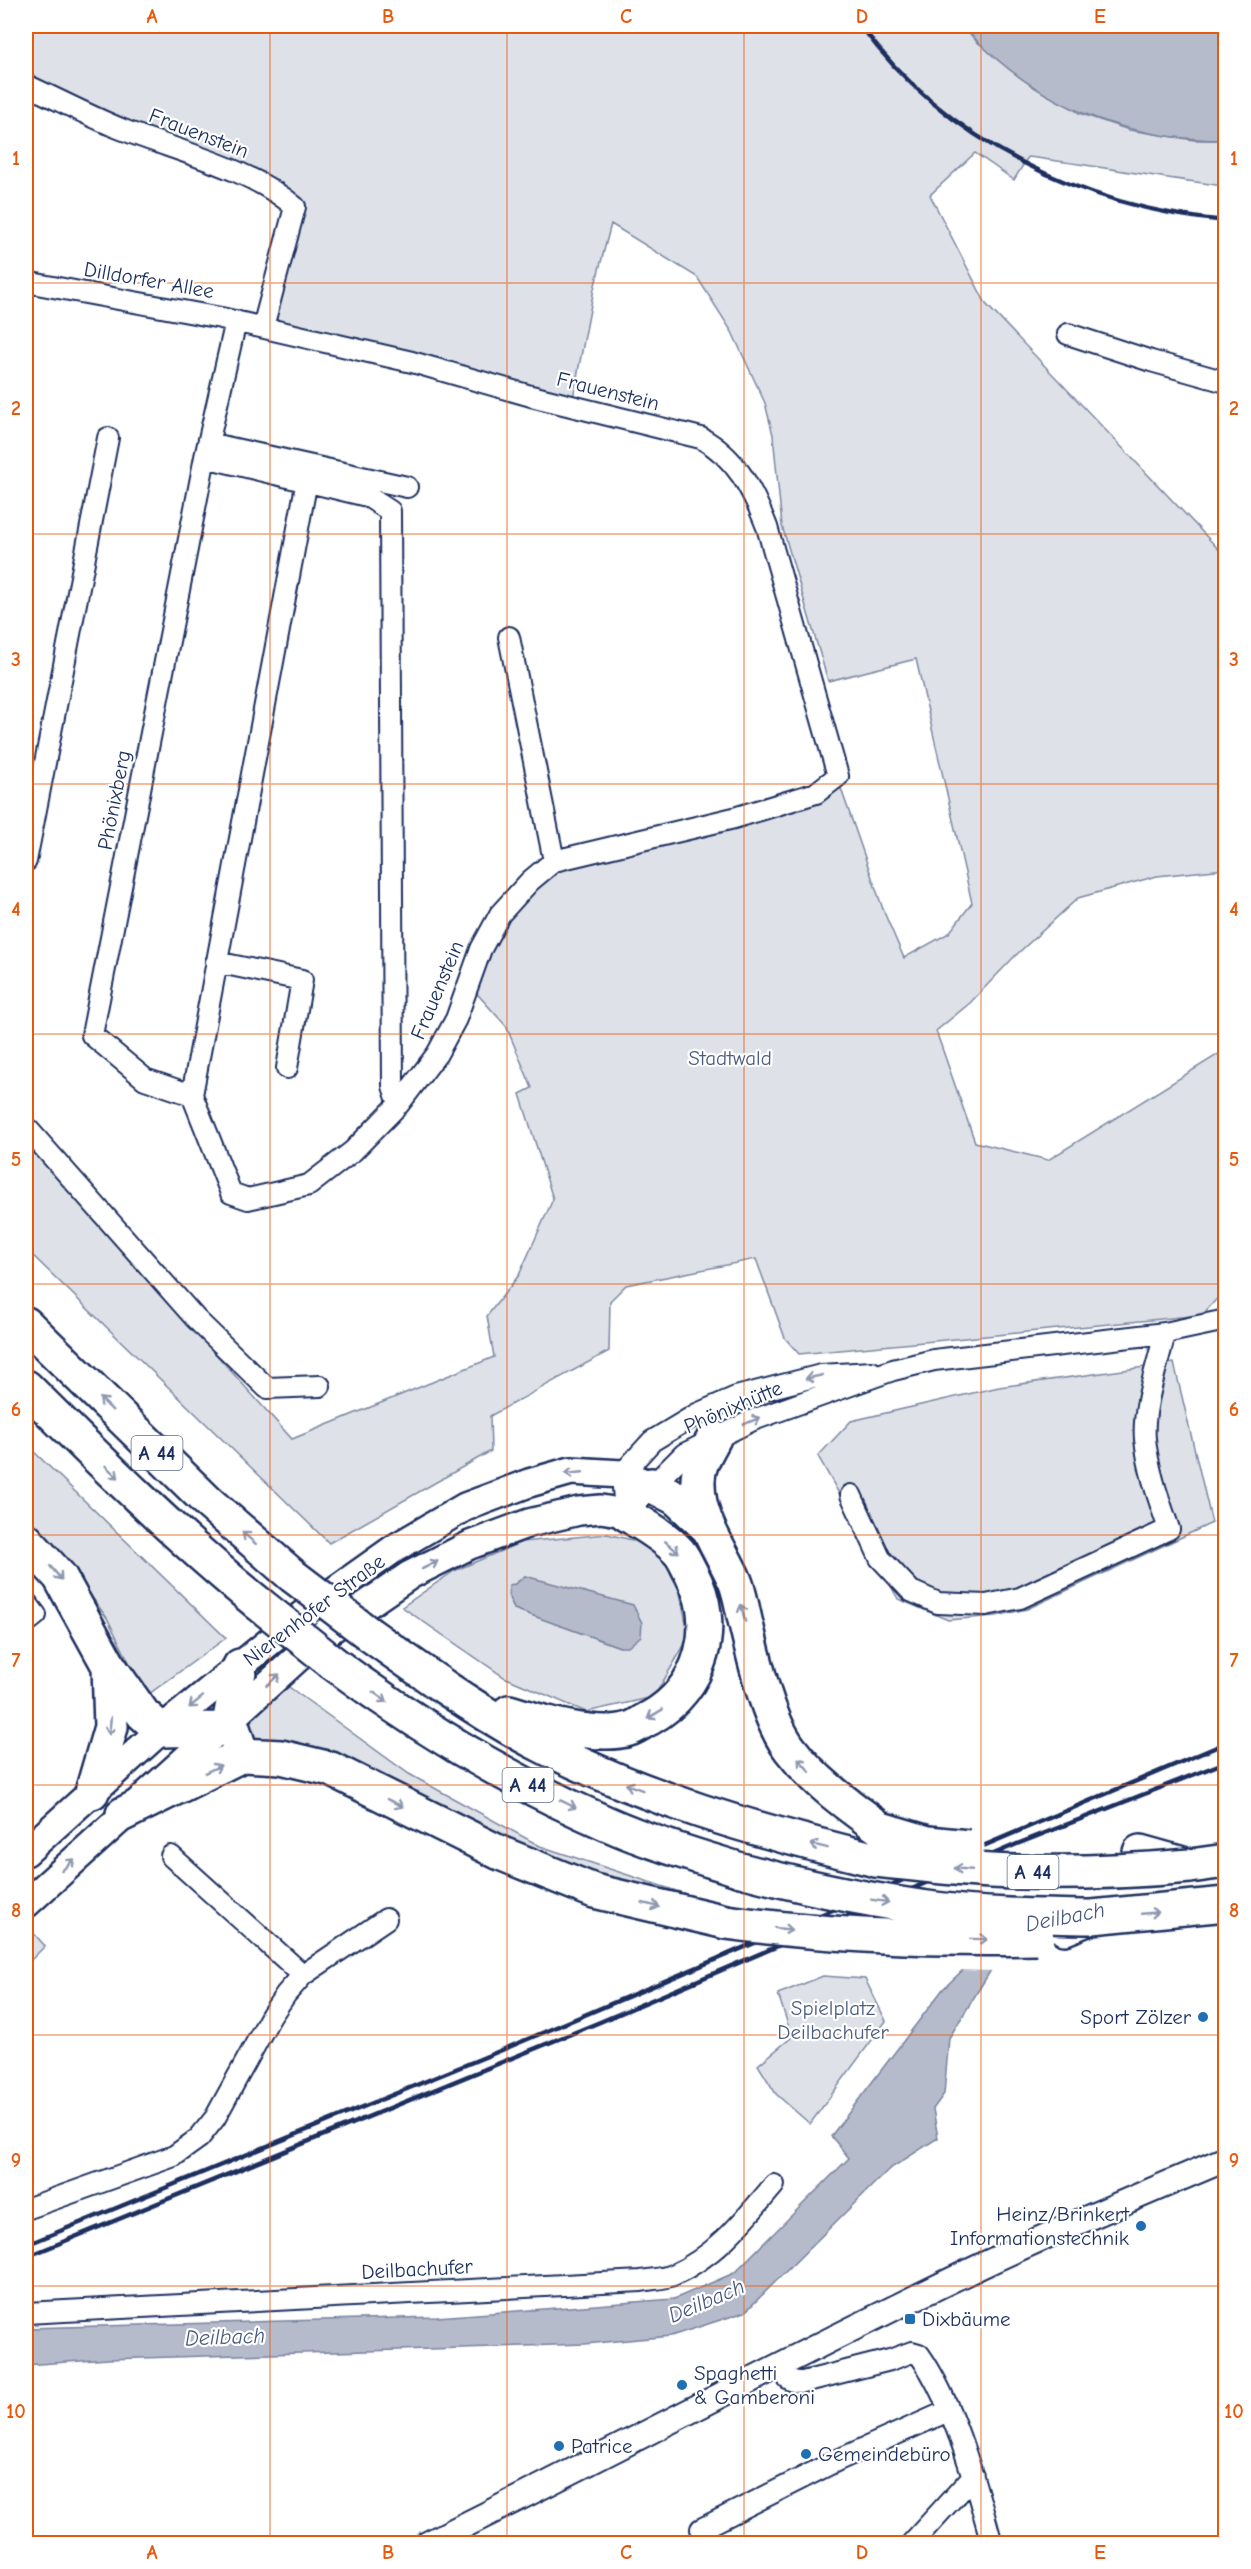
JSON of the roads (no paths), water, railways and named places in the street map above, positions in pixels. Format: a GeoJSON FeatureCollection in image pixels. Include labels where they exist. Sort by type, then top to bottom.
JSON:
{"type":"FeatureCollection","features":[{"type":"Feature","properties":{"kind":"highway","name":"A 44"},"geometry":{"type":"LineString","coordinates":[[26,1324],[209,1503],[293,1576],[456,1696],[533,1741],[623,1783],[697,1812],[752,1828],[879,1845]]}},
{"type":"Feature","properties":{"kind":"highway","name":"A 44"},"geometry":{"type":"LineString","coordinates":[[26,1387],[132,1490],[258,1603],[333,1663],[381,1698],[434,1732],[520,1781],[608,1824],[741,1870],[851,1896],[935,1909],[997,1914],[1092,1917],[1226,1904]]}},
{"type":"Feature","properties":{"kind":"highway"},"geometry":{"type":"LineString","coordinates":[[714,1438],[700,1462],[697,1483],[699,1503],[709,1530],[735,1582],[757,1670],[771,1709],[788,1747],[879,1845],[928,1843],[1041,1853],[1140,1852],[1190,1866],[1226,1861]]}},
{"type":"Feature","properties":{"kind":"highway"},"geometry":{"type":"LineString","coordinates":[[636,1479],[676,1498],[709,1530]]}},
{"type":"Feature","properties":{"kind":"highway"},"geometry":{"type":"LineString","coordinates":[[456,1696],[544,1723],[592,1731],[620,1730],[629,1729],[661,1712],[691,1682],[703,1653],[705,1616],[696,1583],[678,1550],[625,1513]]}},
{"type":"Feature","properties":{"kind":"highway"},"geometry":{"type":"LineString","coordinates":[[26,1540],[60,1577],[110,1666],[143,1714],[161,1730],[225,1724]]}},
{"type":"Feature","properties":{"kind":"highway"},"geometry":{"type":"LineString","coordinates":[[92,1792],[111,1727],[110,1666]]}},
{"type":"Feature","properties":{"kind":"highway"},"geometry":{"type":"LineString","coordinates":[[240,1666],[225,1724],[242,1755]]}},
{"type":"Feature","properties":{"kind":"highway"},"geometry":{"type":"LineString","coordinates":[[123,1814],[242,1755],[281,1757],[331,1769],[500,1853],[594,1891],[726,1922],[846,1935],[984,1939],[1037,1938],[1092,1917]]}},
{"type":"Feature","properties":{"kind":"main road","name":"Nierenhofer Straße"},"geometry":{"type":"LineString","coordinates":[[26,1852],[161,1730],[316,1604],[395,1548],[465,1507],[529,1482],[571,1471],[636,1479]]}},
{"type":"Feature","properties":{"kind":"main road","name":"Nierenhofer Straße"},"geometry":{"type":"LineString","coordinates":[[26,1905],[123,1814],[324,1634],[410,1575],[470,1545],[529,1523],[579,1511],[601,1509],[625,1513]]}},
{"type":"Feature","properties":{"kind":"street","name":"Frauenstein"},"geometry":{"type":"LineString","coordinates":[[26,85],[119,128],[245,176],[278,192],[295,207],[263,327],[412,362],[531,396],[701,438],[716,447],[736,465],[751,488],[767,527],[838,776],[816,793],[744,815],[554,861],[530,881],[500,914],[480,949],[456,1019],[442,1045],[399,1104],[353,1151],[309,1185],[249,1199],[231,1193],[192,1095]]}},
{"type":"Feature","properties":{"kind":"street","name":"Dilldorfer Allee"},"geometry":{"type":"LineString","coordinates":[[26,282],[263,327]]}},
{"type":"Feature","properties":{"kind":"street","name":"Phönixberg"},"geometry":{"type":"LineString","coordinates":[[192,1095],[145,1080],[92,1035],[206,450],[236,321]]}},
{"type":"Feature","properties":{"kind":"street"},"geometry":{"type":"LineString","coordinates":[[1068,334],[1226,382]]}},
{"type":"Feature","properties":{"kind":"street"},"geometry":{"type":"LineString","coordinates":[[26,861],[34,764],[108,438]]}},
{"type":"Feature","properties":{"kind":"street"},"geometry":{"type":"LineString","coordinates":[[206,450],[367,496],[390,511],[393,1086],[399,1104]]}},
{"type":"Feature","properties":{"kind":"street"},"geometry":{"type":"LineString","coordinates":[[206,450],[407,488]]}},
{"type":"Feature","properties":{"kind":"street"},"geometry":{"type":"LineString","coordinates":[[192,1095],[307,480]]}},
{"type":"Feature","properties":{"kind":"street"},"geometry":{"type":"LineString","coordinates":[[509,637],[554,861]]}},
{"type":"Feature","properties":{"kind":"street"},"geometry":{"type":"LineString","coordinates":[[216,962],[302,980],[287,1068]]}},
{"type":"Feature","properties":{"kind":"street"},"geometry":{"type":"LineString","coordinates":[[26,1127],[180,1302],[267,1388],[320,1386]]}},
{"type":"Feature","properties":{"kind":"street","name":"Phönixhütte"},"geometry":{"type":"LineString","coordinates":[[636,1479],[753,1420],[893,1370],[934,1360],[1165,1333],[1226,1320]]}},
{"type":"Feature","properties":{"kind":"street"},"geometry":{"type":"LineString","coordinates":[[851,1494],[880,1558],[911,1590],[938,1603],[986,1605],[1020,1598],[1169,1529],[1151,1474],[1145,1436],[1149,1401],[1165,1333]]}},
{"type":"Feature","properties":{"kind":"street","name":"Phönixhütte"},"geometry":{"type":"LineString","coordinates":[[625,1513],[652,1441],[697,1414],[736,1397],[821,1375],[893,1370]]}},
{"type":"Feature","properties":{"kind":"street"},"geometry":{"type":"LineString","coordinates":[[625,1513],[636,1479]]}},
{"type":"Feature","properties":{"kind":"street"},"geometry":{"type":"LineString","coordinates":[[26,1602],[36,1615],[26,1623]]}},
{"type":"Feature","properties":{"kind":"street"},"geometry":{"type":"LineString","coordinates":[[171,1856],[303,1975]]}},
{"type":"Feature","properties":{"kind":"street"},"geometry":{"type":"LineString","coordinates":[[26,2209],[174,2156],[199,2138],[215,2118],[271,2016],[303,1975],[386,1919]]}},
{"type":"Feature","properties":{"kind":"street"},"geometry":{"type":"LineString","coordinates":[[427,2544],[985,2264],[1226,2159]]}},
{"type":"Feature","properties":{"kind":"street","name":"Deilbachufer"},"geometry":{"type":"LineString","coordinates":[[26,2313],[641,2281],[671,2276],[706,2255],[734,2231],[774,2185]]}},
{"type":"Feature","properties":{"kind":"street"},"geometry":{"type":"LineString","coordinates":[[779,2367],[788,2379],[795,2383],[890,2360],[912,2352],[919,2354],[948,2411],[973,2476],[992,2544]]}},
{"type":"Feature","properties":{"kind":"street"},"geometry":{"type":"LineString","coordinates":[[701,2529],[838,2460],[948,2411]]}},
{"type":"Feature","properties":{"kind":"street"},"geometry":{"type":"LineString","coordinates":[[911,2544],[973,2476]]}},
{"type":"Feature","properties":{"kind":"water"},"geometry":{"type":"Polygon","coordinates":[[[963,26],[1225,26],[1225,140],[1150,133],[1081,112],[1019,77],[963,26]]]}},
{"type":"Feature","properties":{"kind":"water"},"geometry":{"type":"Polygon","coordinates":[[[525,1576],[633,1605],[642,1623],[641,1636],[628,1647],[620,1647],[514,1609],[509,1595],[509,1585],[515,1584],[525,1576]]]}},
{"type":"Feature","properties":{"kind":"water","name":"Deilbach"},"geometry":{"type":"Polygon","coordinates":[[[1031,1905],[949,2038],[944,2094],[933,2109],[938,2138],[888,2170],[745,2312],[671,2336],[585,2344],[108,2359],[26,2365],[26,2328],[437,2317],[674,2299],[734,2273],[849,2158],[831,2136],[943,1989],[1031,1905]]]}},
{"type":"Feature","properties":{"kind":"railway"},"geometry":{"type":"LineString","coordinates":[[861,26],[895,67],[934,104],[976,135],[1022,162],[1071,184],[1121,201],[1173,214],[1226,221]]}},
{"type":"Feature","properties":{"kind":"railway"},"geometry":{"type":"LineString","coordinates":[[26,2245],[502,2050],[1226,1743]]}},
{"type":"Feature","properties":{"kind":"railway"},"geometry":{"type":"LineString","coordinates":[[26,2257],[600,2022],[1017,1844],[1226,1762]]}},
{"type":"Feature","properties":{"kind":"place","name":"Sport Zölzer"},"geometry":{"type":"Point","coordinates":[1203,2017]}},
{"type":"Feature","properties":{"kind":"place","name":"Heinz/Brinkert Informationstechnik"},"geometry":{"type":"Point","coordinates":[1141,2226]}},
{"type":"Feature","properties":{"kind":"place","name":"Dixbäume"},"geometry":{"type":"Point","coordinates":[910,2319]}},
{"type":"Feature","properties":{"kind":"place","name":"Spaghetti & Gamberoni"},"geometry":{"type":"Point","coordinates":[682,2385]}},
{"type":"Feature","properties":{"kind":"place","name":"Patrice"},"geometry":{"type":"Point","coordinates":[559,2446]}},
{"type":"Feature","properties":{"kind":"place","name":"Gemeindebüro"},"geometry":{"type":"Point","coordinates":[806,2454]}},
{"type":"Feature","properties":{"kind":"park label","name":"Stadtwald"},"geometry":{"type":"Point","coordinates":[730,1058]}},
{"type":"Feature","properties":{"kind":"park label","name":"Spielplatz Deilbachufer"},"geometry":{"type":"Point","coordinates":[833,2020]}}]}
